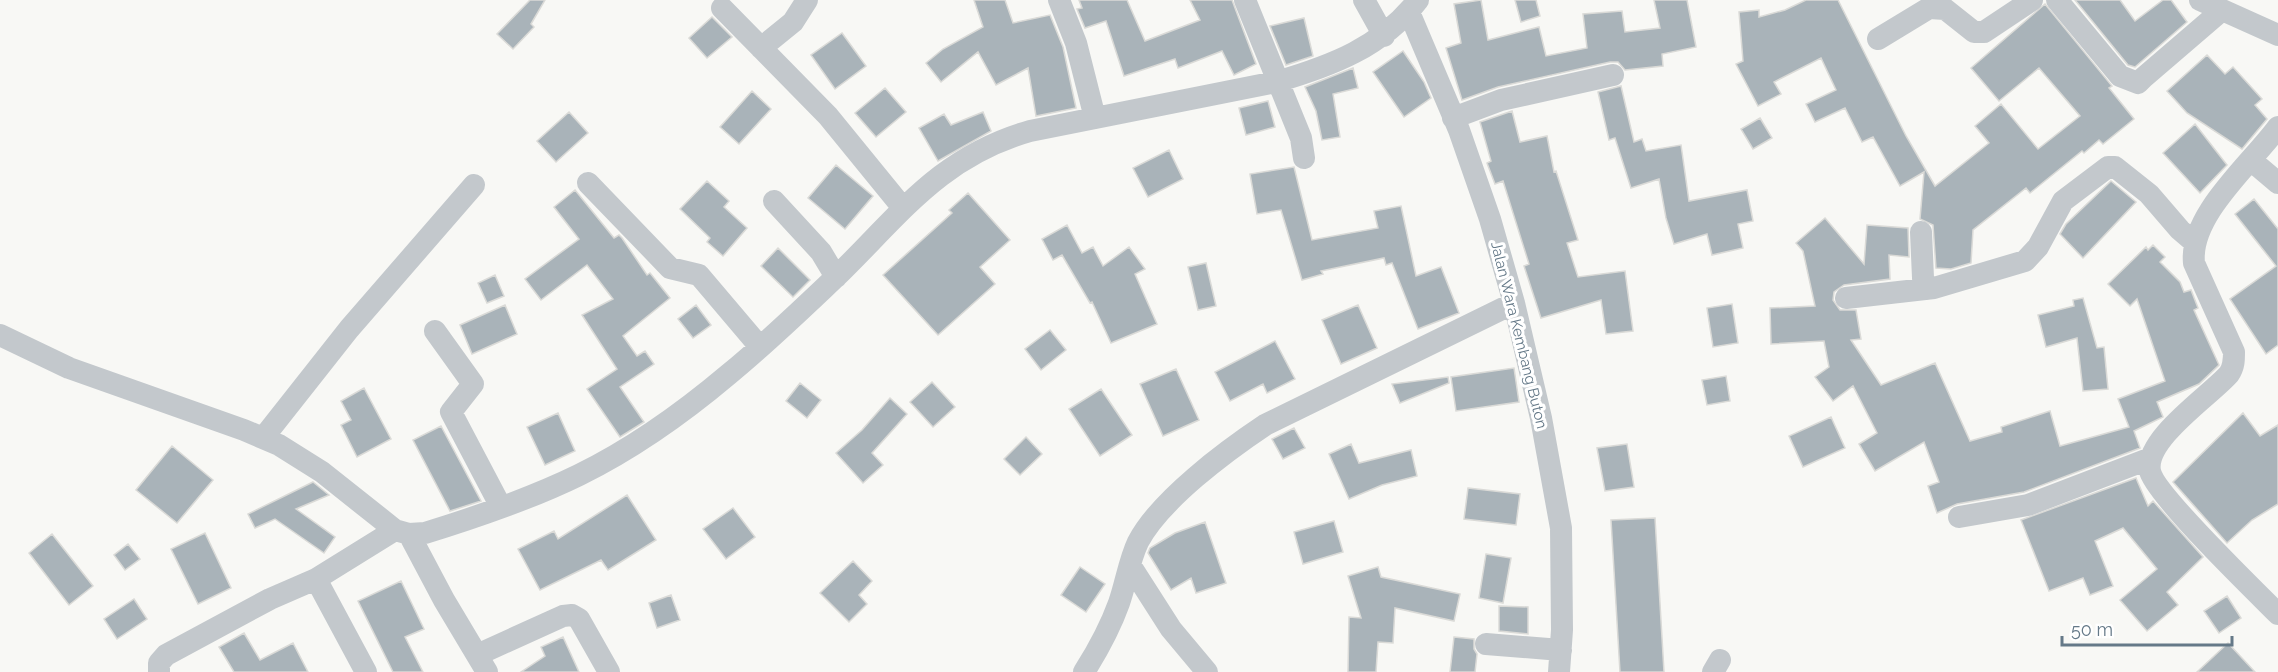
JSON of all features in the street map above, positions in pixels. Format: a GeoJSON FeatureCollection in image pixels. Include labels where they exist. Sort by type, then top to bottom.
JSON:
{"type":"FeatureCollection","features":[{"type":"Feature","properties":{"kind":"street"},"geometry":{"type":"LineString","coordinates":[[761,48],[793,22],[807,0]]}},
{"type":"Feature","properties":{"kind":"street"},"geometry":{"type":"LineString","coordinates":[[1059,0],[1076,44],[1095,118]]}},
{"type":"Feature","properties":{"kind":"street"},"geometry":{"type":"LineString","coordinates":[[1245,0],[1276,82],[1301,138],[1304,159]]}},
{"type":"Feature","properties":{"kind":"street"},"geometry":{"type":"LineString","coordinates":[[1364,0],[1383,36]]}},
{"type":"Feature","properties":{"kind":"street"},"geometry":{"type":"LineString","coordinates":[[1878,39],[1929,8],[1945,9],[1974,32],[1984,32],[2032,0]]}},
{"type":"Feature","properties":{"kind":"street"},"geometry":{"type":"LineString","coordinates":[[2057,0],[2120,76],[2132,82],[2138,82],[2144,78],[2221,11]]}},
{"type":"Feature","properties":{"kind":"street"},"geometry":{"type":"LineString","coordinates":[[2200,0],[2278,35]]}},
{"type":"Feature","properties":{"kind":"street"},"geometry":{"type":"LineString","coordinates":[[159,672],[159,663],[166,655],[270,599],[316,579],[402,532],[426,533],[501,507],[579,475],[619,451],[696,399],[760,347],[836,277],[903,208],[949,167],[976,151],[1021,133],[1276,82],[1314,71],[1353,54],[1383,36],[1413,6]]}},
{"type":"Feature","properties":{"kind":"street","name":"Jalan Wara Kembang Buton"},"geometry":{"type":"LineString","coordinates":[[1413,6],[1490,219],[1514,303],[1543,429],[1561,528],[1560,661]]}},
{"type":"Feature","properties":{"kind":"street"},"geometry":{"type":"LineString","coordinates":[[722,8],[828,116],[903,208]]}},
{"type":"Feature","properties":{"kind":"street"},"geometry":{"type":"LineString","coordinates":[[1454,118],[1501,100],[1613,75]]}},
{"type":"Feature","properties":{"kind":"street"},"geometry":{"type":"LineString","coordinates":[[2278,127],[2210,212],[2196,233],[2194,242],[2194,263],[2234,352],[2235,363],[2230,373],[2194,403],[2166,434],[2151,458],[2150,473],[2157,485],[2278,614]]}},
{"type":"Feature","properties":{"kind":"street"},"geometry":{"type":"LineString","coordinates":[[2252,161],[2278,183]]}},
{"type":"Feature","properties":{"kind":"street"},"geometry":{"type":"LineString","coordinates":[[1846,298],[1927,289],[2025,261],[2038,247],[2063,201],[2108,167],[2115,167],[2149,194],[2180,231],[2194,242]]}},
{"type":"Feature","properties":{"kind":"street"},"geometry":{"type":"LineString","coordinates":[[588,183],[670,268],[699,275],[760,347]]}},
{"type":"Feature","properties":{"kind":"street"},"geometry":{"type":"LineString","coordinates":[[263,438],[349,329],[474,185]]}},
{"type":"Feature","properties":{"kind":"street"},"geometry":{"type":"LineString","coordinates":[[774,201],[820,252],[836,277]]}},
{"type":"Feature","properties":{"kind":"street"},"geometry":{"type":"LineString","coordinates":[[1921,232],[1923,278],[1927,289]]}},
{"type":"Feature","properties":{"kind":"street"},"geometry":{"type":"LineString","coordinates":[[1084,672],[1103,642],[1139,541],[1159,515],[1188,485],[1232,447],[1265,425],[1514,303]]}},
{"type":"Feature","properties":{"kind":"street"},"geometry":{"type":"LineString","coordinates":[[435,331],[473,384],[451,412],[501,507]]}},
{"type":"Feature","properties":{"kind":"street"},"geometry":{"type":"LineString","coordinates":[[0,335],[69,368],[263,438],[322,472],[402,532],[482,664],[563,616],[573,615],[579,619],[609,672]]}},
{"type":"Feature","properties":{"kind":"street"},"geometry":{"type":"LineString","coordinates":[[1959,517],[2028,505],[2151,458]]}},
{"type":"Feature","properties":{"kind":"street"},"geometry":{"type":"LineString","coordinates":[[1130,565],[1171,628],[1207,672]]}},
{"type":"Feature","properties":{"kind":"street"},"geometry":{"type":"LineString","coordinates":[[316,579],[366,672]]}},
{"type":"Feature","properties":{"kind":"street"},"geometry":{"type":"LineString","coordinates":[[1486,644],[1560,661]]}},
{"type":"Feature","properties":{"kind":"building"},"geometry":{"type":"Polygon","coordinates":[[[530,0],[545,0],[531,24],[534,27],[513,49],[497,34],[530,0]]]}},
{"type":"Feature","properties":{"kind":"building"},"geometry":{"type":"Polygon","coordinates":[[[974,0],[1005,0],[1013,23],[1050,15],[1063,47],[1076,108],[1036,116],[1028,68],[996,85],[978,52],[941,82],[926,63],[943,49],[983,27],[974,0]]]}},
{"type":"Feature","properties":{"kind":"building"},"geometry":{"type":"Polygon","coordinates":[[[1079,0],[1127,0],[1145,41],[1200,20],[1190,0],[1232,0],[1256,64],[1234,75],[1222,51],[1178,68],[1175,59],[1124,76],[1106,21],[1085,28],[1077,9],[1082,8],[1079,0]]]}},
{"type":"Feature","properties":{"kind":"building"},"geometry":{"type":"Polygon","coordinates":[[[1481,0],[1488,40],[1539,27],[1546,56],[1587,48],[1583,14],[1622,11],[1625,32],[1660,28],[1654,0],[1687,0],[1696,47],[1662,54],[1663,66],[1625,70],[1618,62],[1610,62],[1498,87],[1462,100],[1446,48],[1461,43],[1454,4],[1481,0]]]}},
{"type":"Feature","properties":{"kind":"building"},"geometry":{"type":"Polygon","coordinates":[[[1515,0],[1536,0],[1540,16],[1521,22],[1515,0]]]}},
{"type":"Feature","properties":{"kind":"building"},"geometry":{"type":"Polygon","coordinates":[[[1806,0],[1838,0],[1906,136],[1935,186],[1989,143],[1975,126],[2001,104],[2038,149],[2080,116],[2039,68],[1999,101],[1971,68],[2045,4],[2112,86],[2109,88],[2134,119],[2103,144],[2099,140],[2084,153],[2082,151],[2030,193],[2026,188],[1973,230],[1971,263],[1951,269],[1936,268],[1933,225],[1920,219],[1924,172],[1900,186],[1873,137],[1862,142],[1845,108],[1815,122],[1806,104],[1836,90],[1821,58],[1774,82],[1781,94],[1758,106],[1736,64],[1743,61],[1739,12],[1759,10],[1759,17],[1785,10],[1806,0]]]}},
{"type":"Feature","properties":{"kind":"building"},"geometry":{"type":"Polygon","coordinates":[[[2075,0],[2120,0],[2135,21],[2163,0],[2171,0],[2187,22],[2135,67],[2128,65],[2075,0]]]}},
{"type":"Feature","properties":{"kind":"building"},"geometry":{"type":"Polygon","coordinates":[[[712,17],[732,37],[707,58],[689,38],[712,17]]]}},
{"type":"Feature","properties":{"kind":"building"},"geometry":{"type":"Polygon","coordinates":[[[1304,18],[1313,56],[1286,65],[1270,26],[1304,18]]]}},
{"type":"Feature","properties":{"kind":"building"},"geometry":{"type":"Polygon","coordinates":[[[842,33],[866,66],[835,89],[811,55],[842,33]]]}},
{"type":"Feature","properties":{"kind":"building"},"geometry":{"type":"Polygon","coordinates":[[[1403,51],[1424,82],[1431,98],[1404,117],[1373,72],[1403,51]]]}},
{"type":"Feature","properties":{"kind":"building"},"geometry":{"type":"Polygon","coordinates":[[[2207,55],[2225,74],[2233,67],[2262,99],[2255,105],[2267,119],[2242,149],[2187,113],[2167,91],[2207,55]]]}},
{"type":"Feature","properties":{"kind":"building"},"geometry":{"type":"Polygon","coordinates":[[[1353,68],[1358,88],[1333,94],[1340,137],[1322,140],[1316,111],[1305,87],[1353,68]]]}},
{"type":"Feature","properties":{"kind":"building"},"geometry":{"type":"Polygon","coordinates":[[[1621,86],[1634,142],[1642,139],[1646,151],[1681,145],[1689,201],[1747,190],[1753,221],[1738,224],[1743,248],[1712,255],[1707,234],[1674,244],[1666,218],[1659,179],[1631,188],[1615,138],[1609,140],[1598,92],[1621,86]]]}},
{"type":"Feature","properties":{"kind":"building"},"geometry":{"type":"Polygon","coordinates":[[[885,88],[906,112],[876,137],[855,113],[885,88]]]}},
{"type":"Feature","properties":{"kind":"building"},"geometry":{"type":"Polygon","coordinates":[[[752,91],[771,109],[739,144],[720,127],[752,91]]]}},
{"type":"Feature","properties":{"kind":"building"},"geometry":{"type":"Polygon","coordinates":[[[1268,101],[1275,127],[1246,135],[1239,108],[1268,101]]]}},
{"type":"Feature","properties":{"kind":"building"},"geometry":{"type":"Polygon","coordinates":[[[1512,111],[1520,142],[1547,136],[1554,172],[1556,171],[1578,240],[1567,243],[1578,277],[1625,271],[1633,331],[1606,334],[1601,300],[1541,318],[1524,266],[1529,264],[1503,181],[1495,184],[1487,163],[1491,161],[1480,122],[1512,111]]]}},
{"type":"Feature","properties":{"kind":"building"},"geometry":{"type":"Polygon","coordinates":[[[569,112],[588,133],[556,162],[537,141],[569,112]]]}},
{"type":"Feature","properties":{"kind":"building"},"geometry":{"type":"Polygon","coordinates":[[[983,112],[991,131],[938,161],[919,128],[944,114],[951,125],[983,112]]]}},
{"type":"Feature","properties":{"kind":"building"},"geometry":{"type":"Polygon","coordinates":[[[1760,118],[1772,138],[1753,149],[1741,129],[1760,118]]]}},
{"type":"Feature","properties":{"kind":"building"},"geometry":{"type":"Polygon","coordinates":[[[2195,124],[2227,165],[2200,193],[2163,153],[2195,124]]]}},
{"type":"Feature","properties":{"kind":"building"},"geometry":{"type":"Polygon","coordinates":[[[1169,150],[1183,179],[1148,197],[1133,168],[1169,150]]]}},
{"type":"Feature","properties":{"kind":"building"},"geometry":{"type":"Polygon","coordinates":[[[836,165],[873,196],[845,229],[808,198],[836,165]]]}},
{"type":"Feature","properties":{"kind":"building"},"geometry":{"type":"Polygon","coordinates":[[[1294,167],[1312,240],[1378,228],[1374,211],[1401,206],[1416,276],[1441,267],[1459,313],[1418,329],[1392,263],[1386,265],[1384,258],[1321,271],[1323,274],[1302,280],[1281,210],[1257,214],[1250,174],[1294,167]]]}},
{"type":"Feature","properties":{"kind":"building"},"geometry":{"type":"Polygon","coordinates":[[[707,181],[729,201],[724,207],[747,228],[723,256],[707,242],[710,238],[680,209],[707,181]]]}},
{"type":"Feature","properties":{"kind":"building"},"geometry":{"type":"Polygon","coordinates":[[[2111,181],[2136,202],[2083,258],[2060,234],[2066,224],[2111,181]]]}},
{"type":"Feature","properties":{"kind":"building"},"geometry":{"type":"Polygon","coordinates":[[[575,190],[614,238],[619,235],[622,238],[647,275],[650,273],[670,298],[623,336],[637,356],[645,351],[654,364],[620,387],[644,422],[620,437],[587,389],[617,369],[582,315],[613,299],[587,265],[541,300],[525,279],[579,239],[554,207],[575,190]]]}},
{"type":"Feature","properties":{"kind":"building"},"geometry":{"type":"Polygon","coordinates":[[[968,193],[1010,240],[980,267],[995,284],[938,335],[883,275],[952,213],[949,210],[968,193]]]}},
{"type":"Feature","properties":{"kind":"building"},"geometry":{"type":"Polygon","coordinates":[[[2254,199],[2278,229],[2278,345],[2266,354],[2230,299],[2276,266],[2235,214],[2254,199]]]}},
{"type":"Feature","properties":{"kind":"building"},"geometry":{"type":"Polygon","coordinates":[[[1825,218],[1864,264],[1867,225],[1908,228],[1909,257],[1889,255],[1890,279],[1844,285],[1834,292],[1833,300],[1840,310],[1856,310],[1861,339],[1851,340],[1881,385],[1935,363],[1970,441],[2002,432],[2001,427],[2050,411],[2060,446],[2129,427],[2118,399],[2165,381],[2137,299],[2130,306],[2108,284],[2146,247],[2148,250],[2153,245],[2165,257],[2160,262],[2180,282],[2184,292],[2191,290],[2198,308],[2194,310],[2219,365],[2199,384],[2157,402],[2163,417],[2134,431],[2140,448],[2024,492],[1957,504],[1937,513],[1928,486],[1939,482],[1924,442],[1875,471],[1859,444],[1877,433],[1853,386],[1833,401],[1815,377],[1829,367],[1824,341],[1771,344],[1770,308],[1815,306],[1803,251],[1796,243],[1825,218]]]}},
{"type":"Feature","properties":{"kind":"building"},"geometry":{"type":"Polygon","coordinates":[[[1067,225],[1082,253],[1093,247],[1103,266],[1129,247],[1145,269],[1135,274],[1157,324],[1111,343],[1092,302],[1090,303],[1062,255],[1053,260],[1042,239],[1067,225]]]}},
{"type":"Feature","properties":{"kind":"building"},"geometry":{"type":"Polygon","coordinates":[[[778,248],[810,280],[793,297],[761,266],[778,248]]]}},
{"type":"Feature","properties":{"kind":"building"},"geometry":{"type":"Polygon","coordinates":[[[1206,263],[1216,306],[1198,310],[1188,267],[1206,263]]]}},
{"type":"Feature","properties":{"kind":"building"},"geometry":{"type":"Polygon","coordinates":[[[495,275],[504,296],[487,303],[478,283],[495,275]]]}},
{"type":"Feature","properties":{"kind":"building"},"geometry":{"type":"Polygon","coordinates":[[[2083,298],[2097,348],[2104,347],[2108,389],[2083,391],[2077,338],[2046,347],[2038,315],[2074,306],[2073,300],[2083,298]]]}},
{"type":"Feature","properties":{"kind":"building"},"geometry":{"type":"Polygon","coordinates":[[[1732,304],[1738,343],[1713,347],[1707,308],[1732,304]]]}},
{"type":"Feature","properties":{"kind":"building"},"geometry":{"type":"Polygon","coordinates":[[[505,305],[517,334],[472,354],[460,325],[505,305]]]}},
{"type":"Feature","properties":{"kind":"building"},"geometry":{"type":"Polygon","coordinates":[[[696,305],[711,325],[693,338],[678,319],[696,305]]]}},
{"type":"Feature","properties":{"kind":"building"},"geometry":{"type":"Polygon","coordinates":[[[1358,305],[1377,348],[1341,364],[1322,320],[1358,305]]]}},
{"type":"Feature","properties":{"kind":"building"},"geometry":{"type":"Polygon","coordinates":[[[1050,330],[1066,350],[1041,370],[1025,349],[1050,330]]]}},
{"type":"Feature","properties":{"kind":"building"},"geometry":{"type":"Polygon","coordinates":[[[1275,341],[1295,379],[1267,393],[1263,384],[1230,401],[1215,372],[1275,341]]]}},
{"type":"Feature","properties":{"kind":"building"},"geometry":{"type":"Polygon","coordinates":[[[1514,368],[1519,402],[1456,411],[1451,377],[1514,368]]]}},
{"type":"Feature","properties":{"kind":"building"},"geometry":{"type":"Polygon","coordinates":[[[1176,369],[1199,420],[1163,436],[1140,384],[1176,369]]]}},
{"type":"Feature","properties":{"kind":"building"},"geometry":{"type":"Polygon","coordinates":[[[1726,376],[1730,401],[1707,405],[1702,380],[1726,376]]]}},
{"type":"Feature","properties":{"kind":"building"},"geometry":{"type":"Polygon","coordinates":[[[1448,377],[1449,383],[1400,403],[1392,384],[1448,377]]]}},
{"type":"Feature","properties":{"kind":"building"},"geometry":{"type":"Polygon","coordinates":[[[932,382],[955,407],[933,427],[910,402],[932,382]]]}},
{"type":"Feature","properties":{"kind":"building"},"geometry":{"type":"Polygon","coordinates":[[[800,383],[821,400],[807,418],[786,401],[800,383]]]}},
{"type":"Feature","properties":{"kind":"building"},"geometry":{"type":"Polygon","coordinates":[[[364,388],[391,439],[357,457],[341,425],[351,420],[341,401],[364,388]]]}},
{"type":"Feature","properties":{"kind":"building"},"geometry":{"type":"Polygon","coordinates":[[[1101,389],[1132,435],[1100,456],[1069,409],[1101,389]]]}},
{"type":"Feature","properties":{"kind":"building"},"geometry":{"type":"Polygon","coordinates":[[[890,398],[907,414],[872,453],[883,465],[863,483],[836,453],[862,430],[890,398]]]}},
{"type":"Feature","properties":{"kind":"building"},"geometry":{"type":"Polygon","coordinates":[[[558,413],[575,451],[545,465],[527,427],[558,413]]]}},
{"type":"Feature","properties":{"kind":"building"},"geometry":{"type":"Polygon","coordinates":[[[2243,413],[2260,436],[2278,425],[2278,504],[2252,520],[2227,543],[2173,482],[2243,413]]]}},
{"type":"Feature","properties":{"kind":"building"},"geometry":{"type":"Polygon","coordinates":[[[1831,417],[1845,448],[1803,467],[1789,436],[1831,417]]]}},
{"type":"Feature","properties":{"kind":"building"},"geometry":{"type":"Polygon","coordinates":[[[441,426],[481,501],[450,511],[413,440],[441,426]]]}},
{"type":"Feature","properties":{"kind":"building"},"geometry":{"type":"Polygon","coordinates":[[[1294,428],[1305,448],[1283,459],[1272,439],[1294,428]]]}},
{"type":"Feature","properties":{"kind":"building"},"geometry":{"type":"Polygon","coordinates":[[[1026,437],[1042,454],[1020,475],[1004,459],[1026,437]]]}},
{"type":"Feature","properties":{"kind":"building"},"geometry":{"type":"Polygon","coordinates":[[[1351,444],[1359,463],[1411,450],[1417,476],[1382,485],[1349,499],[1329,454],[1351,444]]]}},
{"type":"Feature","properties":{"kind":"building"},"geometry":{"type":"Polygon","coordinates":[[[1627,444],[1634,487],[1605,491],[1597,448],[1627,444]]]}},
{"type":"Feature","properties":{"kind":"building"},"geometry":{"type":"Polygon","coordinates":[[[172,446],[213,480],[177,523],[136,490],[172,446]]]}},
{"type":"Feature","properties":{"kind":"building"},"geometry":{"type":"Polygon","coordinates":[[[2136,478],[2148,506],[2153,501],[2203,557],[2167,592],[2178,605],[2147,631],[2120,600],[2157,569],[2123,528],[2095,541],[2113,586],[2090,595],[2083,578],[2049,591],[2021,520],[2136,478]]]}},
{"type":"Feature","properties":{"kind":"building"},"geometry":{"type":"Polygon","coordinates":[[[313,482],[329,495],[296,509],[335,537],[324,553],[275,519],[255,528],[248,514],[313,482]]]}},
{"type":"Feature","properties":{"kind":"building"},"geometry":{"type":"Polygon","coordinates":[[[1468,488],[1520,494],[1516,525],[1464,519],[1468,488]]]}},
{"type":"Feature","properties":{"kind":"building"},"geometry":{"type":"Polygon","coordinates":[[[627,495],[656,540],[608,570],[601,560],[540,590],[518,549],[554,531],[558,539],[627,495]]]}},
{"type":"Feature","properties":{"kind":"building"},"geometry":{"type":"Polygon","coordinates":[[[733,508],[755,537],[726,559],[703,529],[733,508]]]}},
{"type":"Feature","properties":{"kind":"building"},"geometry":{"type":"Polygon","coordinates":[[[1655,518],[1664,672],[1620,672],[1611,520],[1655,518]]]}},
{"type":"Feature","properties":{"kind":"building"},"geometry":{"type":"Polygon","coordinates":[[[1334,521],[1343,552],[1303,564],[1294,532],[1334,521]]]}},
{"type":"Feature","properties":{"kind":"building"},"geometry":{"type":"Polygon","coordinates":[[[1205,522],[1226,583],[1196,593],[1191,578],[1171,590],[1148,553],[1150,548],[1175,533],[1205,522]]]}},
{"type":"Feature","properties":{"kind":"building"},"geometry":{"type":"Polygon","coordinates":[[[205,533],[231,588],[198,604],[171,549],[205,533]]]}},
{"type":"Feature","properties":{"kind":"building"},"geometry":{"type":"Polygon","coordinates":[[[52,534],[93,586],[69,605],[29,553],[52,534]]]}},
{"type":"Feature","properties":{"kind":"building"},"geometry":{"type":"Polygon","coordinates":[[[128,544],[140,559],[125,570],[114,555],[128,544]]]}},
{"type":"Feature","properties":{"kind":"building"},"geometry":{"type":"Polygon","coordinates":[[[1486,554],[1511,558],[1503,603],[1479,598],[1486,554]]]}},
{"type":"Feature","properties":{"kind":"building"},"geometry":{"type":"Polygon","coordinates":[[[853,561],[872,581],[859,595],[867,604],[849,622],[820,593],[853,561]]]}},
{"type":"Feature","properties":{"kind":"building"},"geometry":{"type":"Polygon","coordinates":[[[1080,567],[1105,584],[1086,612],[1061,595],[1080,567]]]}},
{"type":"Feature","properties":{"kind":"building"},"geometry":{"type":"Polygon","coordinates":[[[1378,567],[1381,577],[1460,594],[1454,621],[1395,608],[1393,643],[1378,642],[1376,672],[1348,672],[1349,617],[1361,618],[1348,576],[1378,567]]]}},
{"type":"Feature","properties":{"kind":"building"},"geometry":{"type":"Polygon","coordinates":[[[401,581],[424,629],[405,637],[423,672],[393,672],[358,601],[401,581]]]}},
{"type":"Feature","properties":{"kind":"building"},"geometry":{"type":"Polygon","coordinates":[[[671,595],[680,620],[657,628],[649,603],[671,595]]]}},
{"type":"Feature","properties":{"kind":"building"},"geometry":{"type":"Polygon","coordinates":[[[2227,596],[2241,618],[2219,633],[2204,611],[2227,596]]]}},
{"type":"Feature","properties":{"kind":"building"},"geometry":{"type":"Polygon","coordinates":[[[134,599],[147,619],[117,639],[104,619],[134,599]]]}},
{"type":"Feature","properties":{"kind":"building"},"geometry":{"type":"Polygon","coordinates":[[[1499,606],[1528,607],[1528,634],[1499,631],[1499,606]]]}},
{"type":"Feature","properties":{"kind":"building"},"geometry":{"type":"Polygon","coordinates":[[[244,633],[260,660],[293,643],[308,672],[234,672],[219,647],[244,633]]]}},
{"type":"Feature","properties":{"kind":"building"},"geometry":{"type":"Polygon","coordinates":[[[563,637],[579,672],[521,672],[545,656],[541,647],[563,637]]]}},
{"type":"Feature","properties":{"kind":"building"},"geometry":{"type":"Polygon","coordinates":[[[1454,637],[1474,639],[1474,649],[1477,654],[1475,672],[1450,672],[1454,637]]]}},
{"type":"Feature","properties":{"kind":"building"},"geometry":{"type":"Polygon","coordinates":[[[2228,643],[2255,672],[2197,672],[2228,643]]]}}]}
